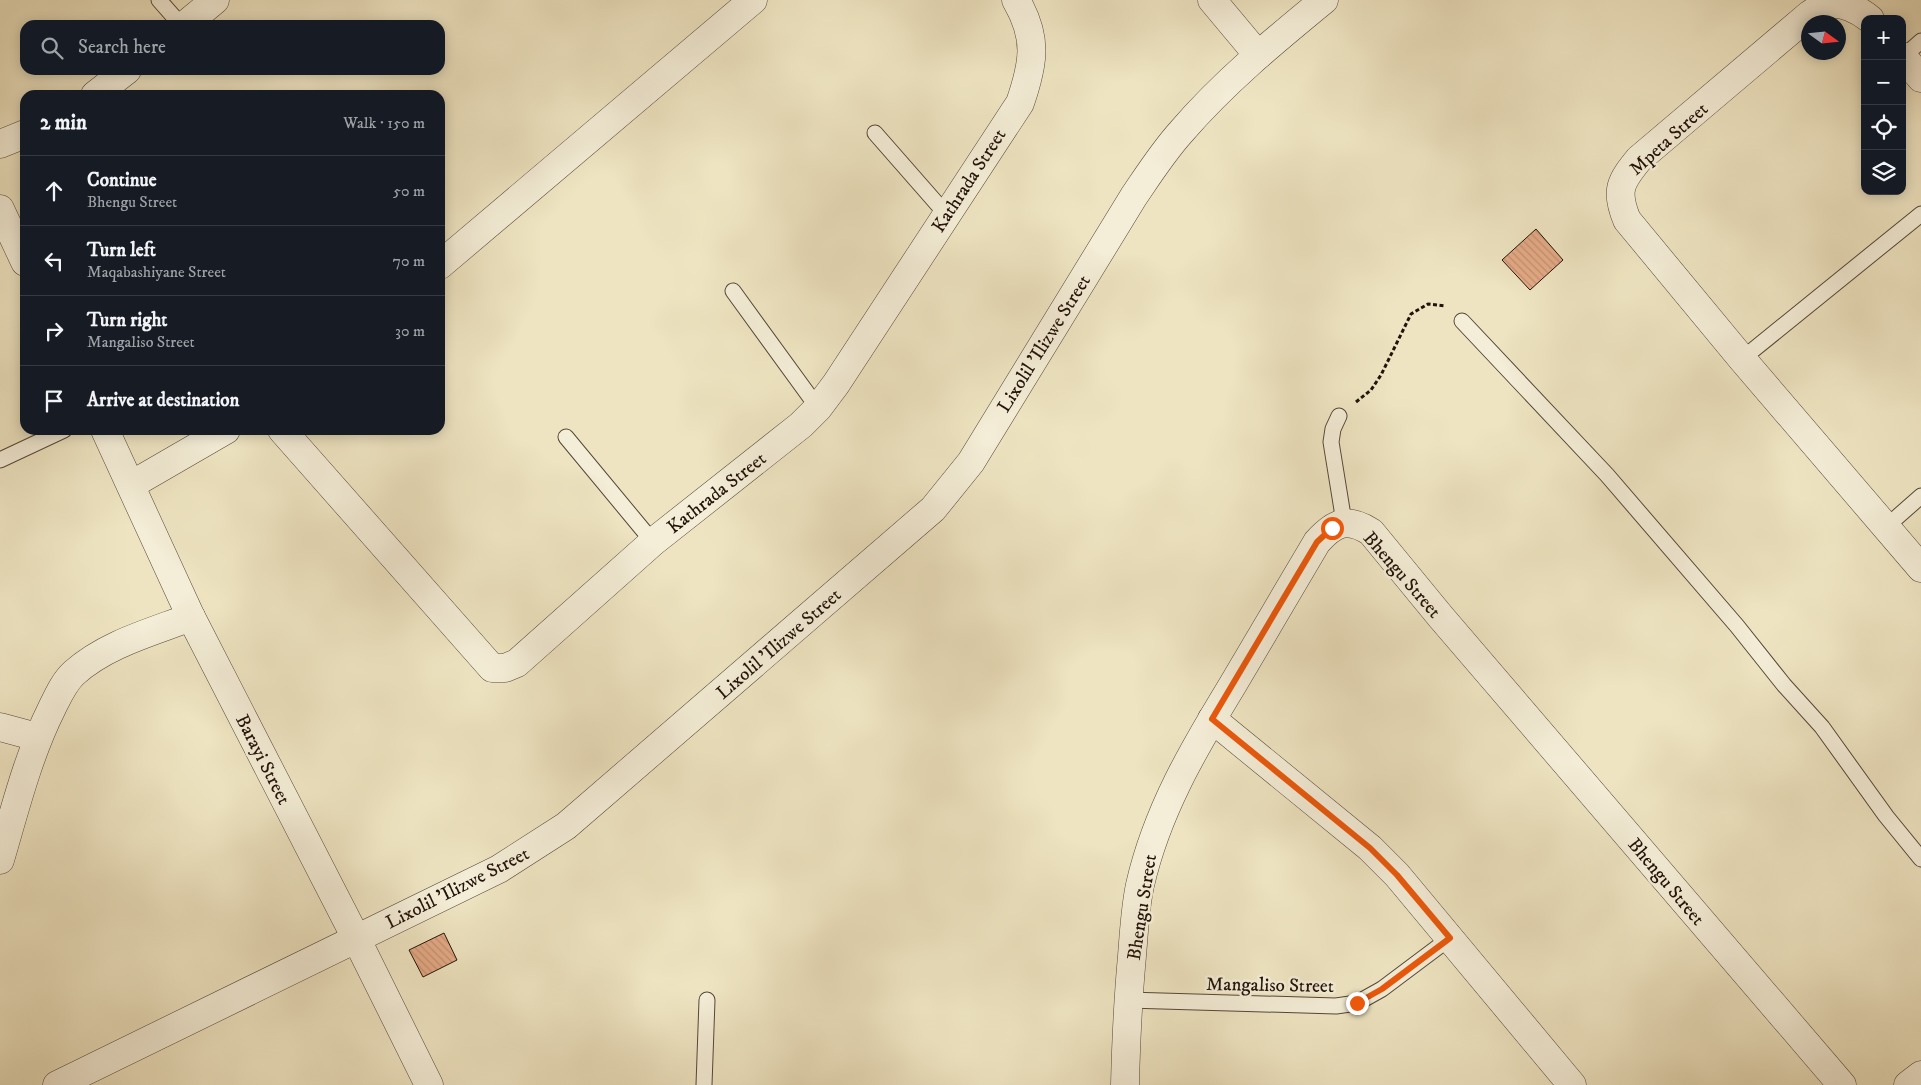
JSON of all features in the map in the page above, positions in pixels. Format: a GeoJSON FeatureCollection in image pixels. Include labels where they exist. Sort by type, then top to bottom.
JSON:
{"type":"FeatureCollection","features":[{"type":"Feature","properties":{"kind":"street"},"geometry":{"type":"LineString","coordinates":[[191,20],[215,0]]}},
{"type":"Feature","properties":{"kind":"street"},"geometry":{"type":"LineString","coordinates":[[445,262],[753,0]]}},
{"type":"Feature","properties":{"kind":"street","name":"Kathrada Street"},"geometry":{"type":"LineString","coordinates":[[286,435],[492,668],[505,668],[517,663],[653,542],[801,425],[818,408],[836,384],[1020,103],[1032,59],[1032,42],[1026,19],[1016,0]]}},
{"type":"Feature","properties":{"kind":"street"},"geometry":{"type":"LineString","coordinates":[[1212,0],[1258,55]]}},
{"type":"Feature","properties":{"kind":"street","name":"Lixolil 'Ilizwe Street"},"geometry":{"type":"LineString","coordinates":[[57,1085],[499,869],[566,826],[933,509],[971,462],[1134,196],[1160,158],[1195,116],[1258,55],[1324,0]]}},
{"type":"Feature","properties":{"kind":"street","name":"Mpeta Street"},"geometry":{"type":"LineString","coordinates":[[1865,15],[1860,11],[1827,4],[1809,15],[1639,159],[1626,175],[1621,188],[1620,203],[1627,220],[1742,359],[1921,568]]}},
{"type":"Feature","properties":{"kind":"street"},"geometry":{"type":"LineString","coordinates":[[1905,60],[1921,78]]}},
{"type":"Feature","properties":{"kind":"street"},"geometry":{"type":"LineString","coordinates":[[101,90],[121,75]]}},
{"type":"Feature","properties":{"kind":"street"},"geometry":{"type":"LineString","coordinates":[[0,144],[20,136]]}},
{"type":"Feature","properties":{"kind":"street"},"geometry":{"type":"LineString","coordinates":[[1,214],[20,252]]}},
{"type":"Feature","properties":{"kind":"street","name":"Barayi Street"},"geometry":{"type":"LineString","coordinates":[[107,435],[191,617],[356,938],[429,1085]]}},
{"type":"Feature","properties":{"kind":"street"},"geometry":{"type":"LineString","coordinates":[[130,485],[217,435]]}},
{"type":"Feature","properties":{"kind":"street","name":"Bhengu Street"},"geometry":{"type":"LineString","coordinates":[[1125,1085],[1128,1000],[1140,885],[1151,844],[1166,803],[1183,769],[1317,542],[1332,528],[1344,522],[1359,524],[1371,532],[1440,616],[1580,777],[1842,1085]]}},
{"type":"Feature","properties":{"kind":"street"},"geometry":{"type":"LineString","coordinates":[[0,860],[37,737],[60,691],[73,674],[89,661],[115,646],[191,617]]}},
{"type":"Feature","properties":{"kind":"street"},"geometry":{"type":"LineString","coordinates":[[1212,719],[1370,848],[1397,875],[1572,1085]]}},
{"type":"Feature","properties":{"kind":"street"},"geometry":{"type":"LineString","coordinates":[[0,727],[37,737]]}},
{"type":"Feature","properties":{"kind":"street"},"geometry":{"type":"LineString","coordinates":[[1908,1085],[1921,1074]]}},
{"type":"Feature","properties":{"kind":"lane"},"geometry":{"type":"LineString","coordinates":[[159,0],[177,20]]}},
{"type":"Feature","properties":{"kind":"lane"},"geometry":{"type":"LineString","coordinates":[[1906,53],[1921,41]]}},
{"type":"Feature","properties":{"kind":"lane"},"geometry":{"type":"LineString","coordinates":[[875,133],[946,214]]}},
{"type":"Feature","properties":{"kind":"lane"},"geometry":{"type":"LineString","coordinates":[[1742,359],[1921,214]]}},
{"type":"Feature","properties":{"kind":"lane"},"geometry":{"type":"LineString","coordinates":[[733,291],[818,408]]}},
{"type":"Feature","properties":{"kind":"lane"},"geometry":{"type":"LineString","coordinates":[[1462,321],[1607,475],[1737,626],[1784,685],[1822,727],[1886,816],[1921,859]]}},
{"type":"Feature","properties":{"kind":"lane"},"geometry":{"type":"LineString","coordinates":[[1339,416],[1333,429],[1331,442],[1344,522]]}},
{"type":"Feature","properties":{"kind":"lane"},"geometry":{"type":"LineString","coordinates":[[0,460],[53,435]]}},
{"type":"Feature","properties":{"kind":"lane"},"geometry":{"type":"LineString","coordinates":[[566,437],[653,542]]}},
{"type":"Feature","properties":{"kind":"lane"},"geometry":{"type":"LineString","coordinates":[[1886,527],[1921,496]]}},
{"type":"Feature","properties":{"kind":"lane","name":"Mangaliso Street"},"geometry":{"type":"LineString","coordinates":[[1128,1000],[1336,1006],[1357,1003],[1382,989],[1450,938]]}},
{"type":"Feature","properties":{"kind":"lane"},"geometry":{"type":"LineString","coordinates":[[704,1085],[707,1000]]}},
{"type":"Feature","properties":{"kind":"path"},"geometry":{"type":"LineString","coordinates":[[1339,416],[1371,390],[1381,375],[1410,314],[1428,304],[1445,306],[1462,321]]}},
{"type":"Feature","properties":{"kind":"building"},"geometry":{"type":"Polygon","coordinates":[[[1536,229],[1563,260],[1530,290],[1502,260],[1536,229]]]}},
{"type":"Feature","properties":{"kind":"building"},"geometry":{"type":"Polygon","coordinates":[[[444,933],[457,960],[423,977],[409,950],[444,933]]]}},
{"type":"Feature","properties":{"kind":"route"},"geometry":{"type":"LineString","coordinates":[[1332,528],[1317,542],[1212,719],[1370,848],[1397,875],[1450,938],[1382,989],[1357,1003]]}}]}
